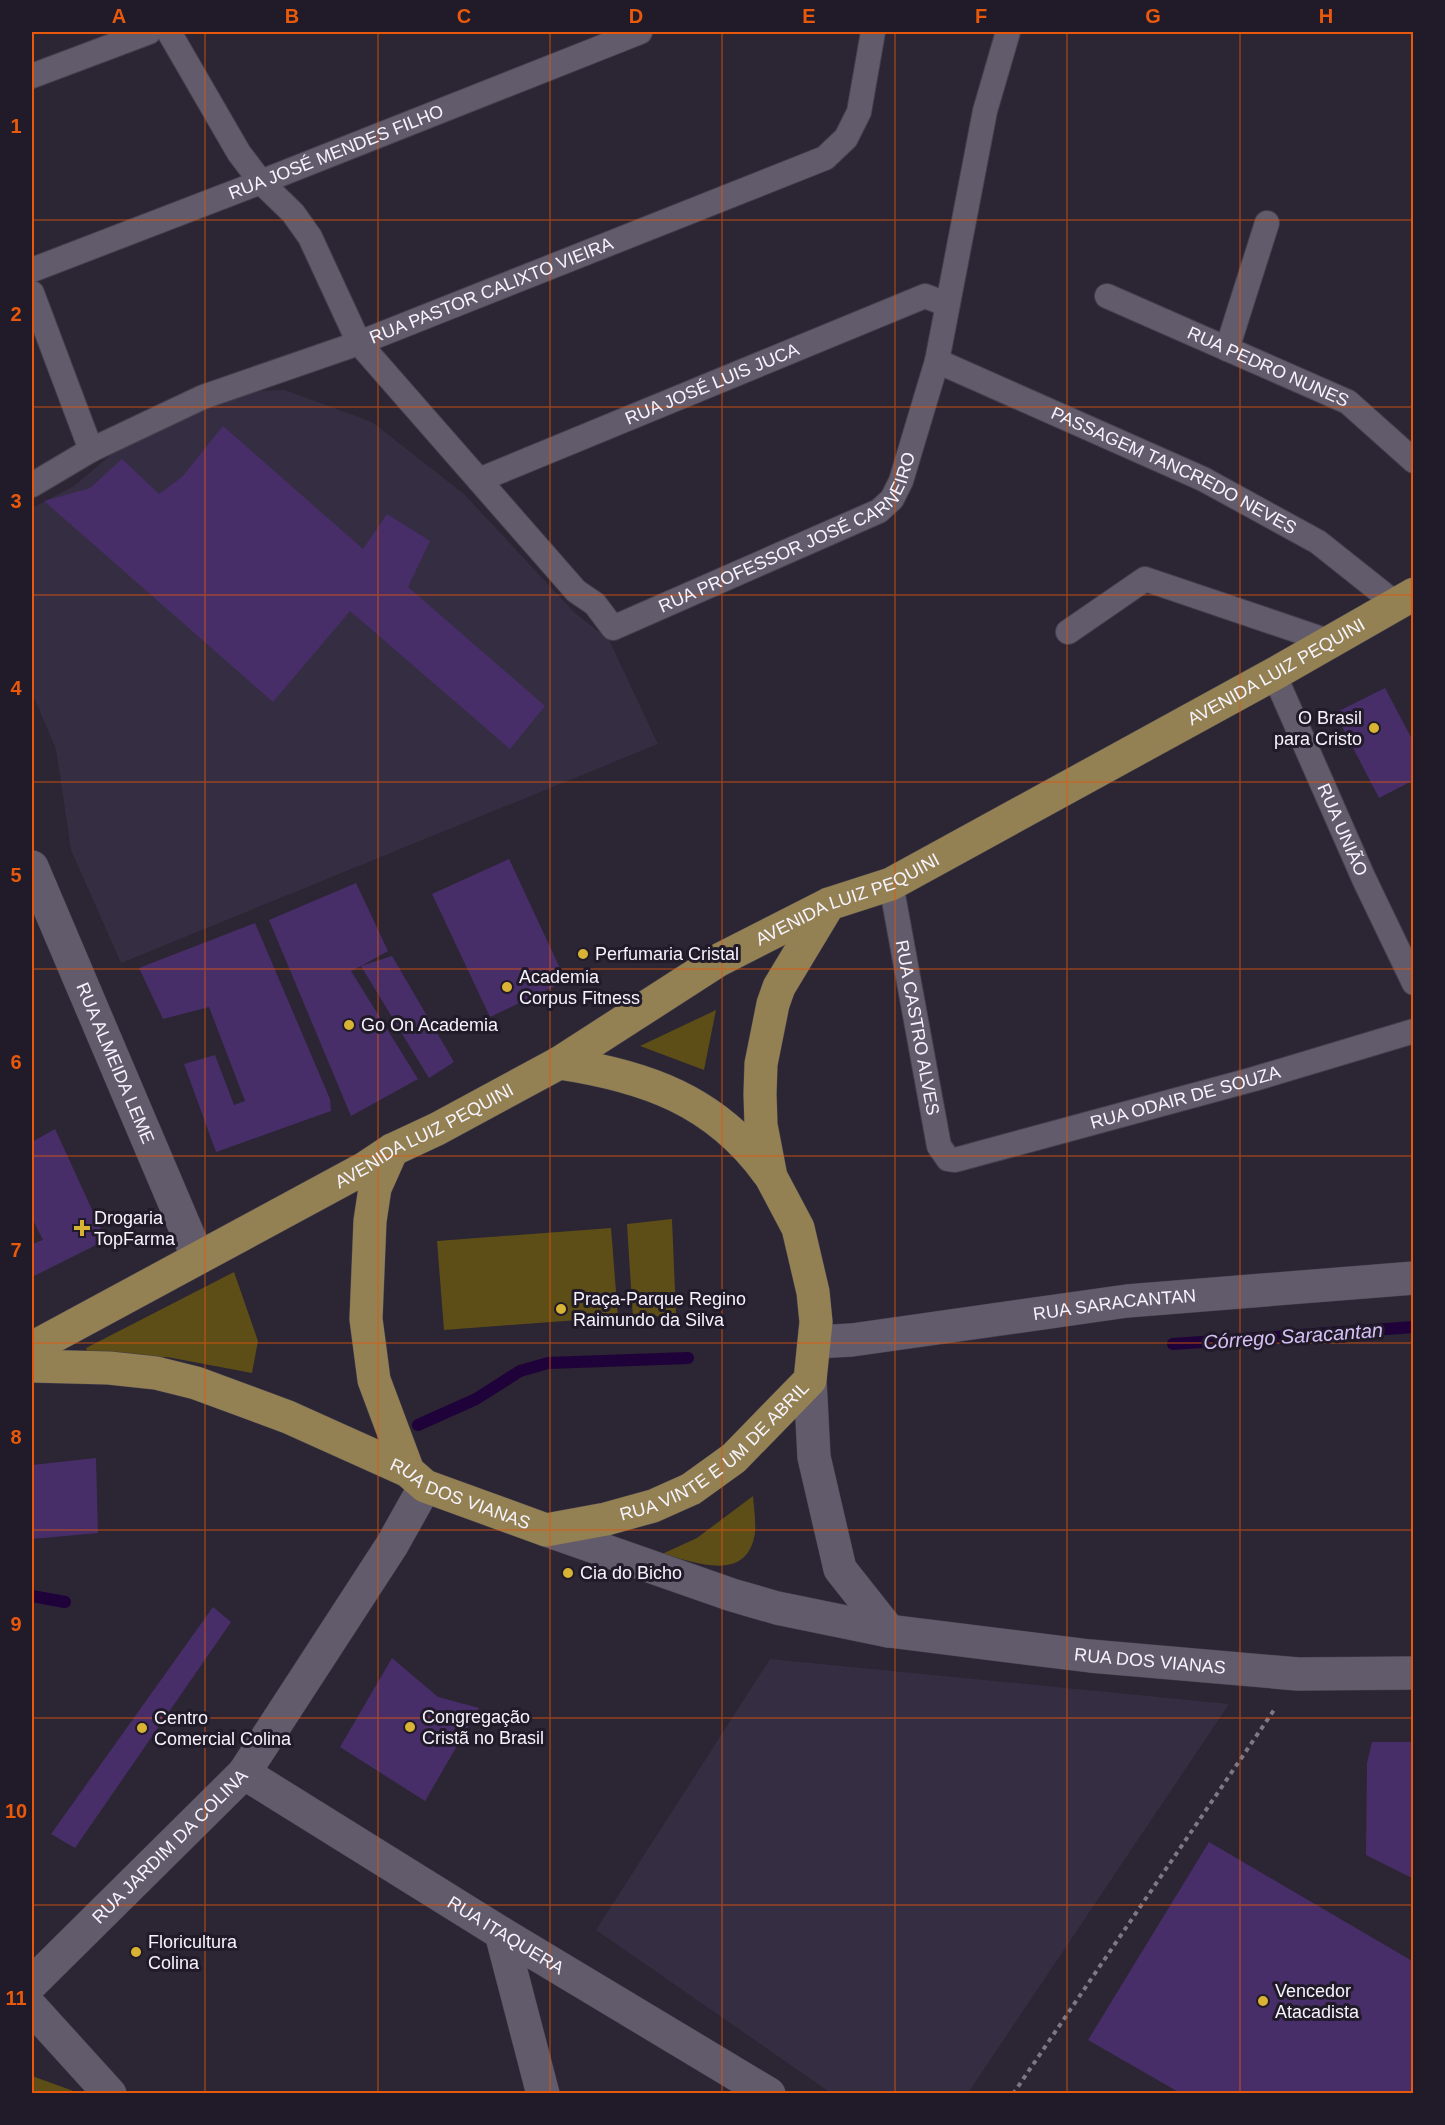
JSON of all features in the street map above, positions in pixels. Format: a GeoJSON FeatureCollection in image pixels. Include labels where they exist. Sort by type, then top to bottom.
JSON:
{"type":"FeatureCollection","features":[{"type":"Feature","properties":{"kind":"main road","name":"AVENIDA LUIZ PEQUINI"},"geometry":{"type":"LineString","coordinates":[[32,1348],[365,1168],[392,1149],[437,1129],[559,1063],[719,960],[829,904],[891,884],[1274,674],[1405,599]]}},
{"type":"Feature","properties":{"kind":"main road","name":"RUA VINTE E UM DE ABRIL"},"geometry":{"type":"LineString","coordinates":[[546,1530],[606,1520],[653,1506],[691,1489],[734,1458],[810,1380],[815,1342],[813,1292],[798,1228],[771,1177],[761,1125],[761,1064],[773,1004],[779,987],[829,904]]}},
{"type":"Feature","properties":{"kind":"main road"},"geometry":{"type":"LineString","coordinates":[[559,1063],[647,1082],[694,1104],[737,1135],[771,1177]]}},
{"type":"Feature","properties":{"kind":"main road"},"geometry":{"type":"LineString","coordinates":[[392,1149],[375,1188],[370,1221],[366,1319],[375,1380],[416,1478]]}},
{"type":"Feature","properties":{"kind":"main road","name":"RUA DOS VIANAS"},"geometry":{"type":"LineString","coordinates":[[32,1366],[109,1368],[156,1373],[195,1383],[288,1418],[416,1478],[546,1530]]}},
{"type":"Feature","properties":{"kind":"street","name":"RUA ALMEIDA LEME"},"geometry":{"type":"LineString","coordinates":[[32,867],[198,1258]]}},
{"type":"Feature","properties":{"kind":"street","name":"RUA SARACANTAN"},"geometry":{"type":"LineString","coordinates":[[815,1342],[852,1340],[1127,1301],[1413,1278]]}},
{"type":"Feature","properties":{"kind":"street"},"geometry":{"type":"LineString","coordinates":[[810,1380],[813,1456],[840,1569],[889,1631]]}},
{"type":"Feature","properties":{"kind":"street","name":"RUA JARDIM DA COLINA"},"geometry":{"type":"LineString","coordinates":[[32,1983],[244,1773],[392,1545],[416,1478]]}},
{"type":"Feature","properties":{"kind":"street","name":"RUA DOS VIANAS"},"geometry":{"type":"LineString","coordinates":[[546,1530],[732,1595],[777,1608],[889,1631],[1090,1656],[1298,1674],[1413,1673]]}},
{"type":"Feature","properties":{"kind":"street","name":"RUA ITAQUERA"},"geometry":{"type":"LineString","coordinates":[[244,1773],[501,1933],[769,2094]]}},
{"type":"Feature","properties":{"kind":"street"},"geometry":{"type":"LineString","coordinates":[[501,1933],[543,2094]]}},
{"type":"Feature","properties":{"kind":"street"},"geometry":{"type":"LineString","coordinates":[[32,2008],[110,2094]]}},
{"type":"Feature","properties":{"kind":"lane"},"geometry":{"type":"LineString","coordinates":[[32,76],[149,32]]}},
{"type":"Feature","properties":{"kind":"lane","name":"RUA PROFESSOR JOSÉ CARNEIRO"},"geometry":{"type":"LineString","coordinates":[[169,32],[239,153],[261,182],[293,213],[310,237],[359,343],[576,591],[595,604],[613,628],[879,511],[892,499],[901,481],[937,361],[946,303],[985,111],[1008,32]]}},
{"type":"Feature","properties":{"kind":"lane","name":"RUA JOSÉ MENDES FILHO"},"geometry":{"type":"LineString","coordinates":[[32,270],[640,32]]}},
{"type":"Feature","properties":{"kind":"lane","name":"RUA PASTOR CALIXTO VIEIRA"},"geometry":{"type":"LineString","coordinates":[[32,485],[91,450],[203,397],[359,343],[825,158],[846,138],[859,112],[873,32]]}},
{"type":"Feature","properties":{"kind":"lane"},"geometry":{"type":"LineString","coordinates":[[1227,349],[1267,223]]}},
{"type":"Feature","properties":{"kind":"lane"},"geometry":{"type":"LineString","coordinates":[[32,293],[91,450]]}},
{"type":"Feature","properties":{"kind":"lane","name":"RUA JOSÉ LUIS JUCA"},"geometry":{"type":"LineString","coordinates":[[479,480],[925,296],[946,303]]}},
{"type":"Feature","properties":{"kind":"lane","name":"RUA PEDRO NUNES"},"geometry":{"type":"LineString","coordinates":[[1107,296],[1348,402],[1413,461]]}},
{"type":"Feature","properties":{"kind":"lane","name":"PASSAGEM TANCREDO NEVES"},"geometry":{"type":"LineString","coordinates":[[937,361],[1203,479],[1318,542],[1405,599]]}},
{"type":"Feature","properties":{"kind":"lane"},"geometry":{"type":"LineString","coordinates":[[1068,632],[1145,579],[1331,642]]}},
{"type":"Feature","properties":{"kind":"lane","name":"RUA UNIÃO"},"geometry":{"type":"LineString","coordinates":[[1274,674],[1364,879],[1413,983]]}},
{"type":"Feature","properties":{"kind":"lane","name":"RUA CASTRO ALVES"},"geometry":{"type":"LineString","coordinates":[[891,884],[939,1146],[948,1159],[955,1160]]}},
{"type":"Feature","properties":{"kind":"lane","name":"RUA ODAIR DE SOUZA"},"geometry":{"type":"LineString","coordinates":[[955,1160],[1254,1079],[1413,1031]]}},
{"type":"Feature","properties":{"kind":"path"},"geometry":{"type":"LineString","coordinates":[[1013,2094],[1298,1674]]}},
{"type":"Feature","properties":{"kind":"shaded area"},"geometry":{"type":"Polygon","coordinates":[[[285,390],[372,422],[464,494],[574,612],[609,640],[658,744],[121,963],[71,850],[56,749],[32,693],[32,508],[74,486],[125,443],[244,391],[285,390]]]}},
{"type":"Feature","properties":{"kind":"shaded area"},"geometry":{"type":"Polygon","coordinates":[[[716,1010],[704,1070],[640,1046],[716,1010]]]}},
{"type":"Feature","properties":{"kind":"shaded area"},"geometry":{"type":"Polygon","coordinates":[[[672,1219],[676,1314],[633,1319],[627,1224],[672,1219]]]}},
{"type":"Feature","properties":{"kind":"shaded area"},"geometry":{"type":"Polygon","coordinates":[[[611,1228],[618,1317],[444,1330],[437,1241],[611,1228]]]}},
{"type":"Feature","properties":{"kind":"shaded area"},"geometry":{"type":"Polygon","coordinates":[[[234,1272],[258,1341],[252,1373],[167,1357],[89,1357],[86,1348],[234,1272]]]}},
{"type":"Feature","properties":{"kind":"shaded area"},"geometry":{"type":"Polygon","coordinates":[[[753,1496],[755,1533],[750,1549],[742,1559],[718,1566],[662,1554],[697,1538],[753,1496]]]}},
{"type":"Feature","properties":{"kind":"shaded area"},"geometry":{"type":"Polygon","coordinates":[[[770,1659],[1229,1704],[968,2093],[831,2093],[596,1930],[770,1659]]]}},
{"type":"Feature","properties":{"kind":"shaded area"},"geometry":{"type":"Polygon","coordinates":[[[32,2076],[79,2093],[32,2093],[32,2076]]]}},
{"type":"Feature","properties":{"kind":"building"},"geometry":{"type":"Polygon","coordinates":[[[223,426],[363,549],[387,514],[430,541],[408,587],[545,706],[510,749],[350,611],[273,702],[44,501],[90,488],[122,459],[159,494],[182,477],[223,426]]]}},
{"type":"Feature","properties":{"kind":"building","name":"O Brasil para Cristo"},"geometry":{"type":"Polygon","coordinates":[[[1385,688],[1414,743],[1414,780],[1379,798],[1335,713],[1385,688]]]}},
{"type":"Feature","properties":{"kind":"building"},"geometry":{"type":"Polygon","coordinates":[[[509,859],[566,981],[490,1017],[432,894],[509,859]]]}},
{"type":"Feature","properties":{"kind":"building","name":"Go On Academia"},"geometry":{"type":"Polygon","coordinates":[[[356,883],[388,951],[351,971],[418,1079],[351,1116],[269,920],[356,883]]]}},
{"type":"Feature","properties":{"kind":"building"},"geometry":{"type":"Polygon","coordinates":[[[255,923],[330,1099],[331,1111],[216,1152],[184,1064],[215,1055],[234,1105],[245,1101],[209,1007],[163,1019],[139,968],[255,923]]]}},
{"type":"Feature","properties":{"kind":"building"},"geometry":{"type":"Polygon","coordinates":[[[392,956],[454,1062],[429,1078],[361,966],[392,956]]]}},
{"type":"Feature","properties":{"kind":"building"},"geometry":{"type":"Polygon","coordinates":[[[55,1129],[106,1240],[32,1277],[32,1244],[43,1240],[32,1218],[32,1142],[55,1129]]]}},
{"type":"Feature","properties":{"kind":"building"},"geometry":{"type":"Polygon","coordinates":[[[96,1458],[98,1533],[32,1539],[32,1465],[96,1458]]]}},
{"type":"Feature","properties":{"kind":"building","name":"Centro Comercial Colina"},"geometry":{"type":"Polygon","coordinates":[[[213,1607],[231,1622],[75,1848],[51,1834],[213,1607]]]}},
{"type":"Feature","properties":{"kind":"building","name":"Congregação Cristã no Brasil"},"geometry":{"type":"Polygon","coordinates":[[[392,1658],[438,1697],[479,1708],[425,1801],[340,1747],[392,1658]]]}},
{"type":"Feature","properties":{"kind":"building"},"geometry":{"type":"Polygon","coordinates":[[[1372,1742],[1414,1742],[1414,1879],[1366,1855],[1367,1763],[1372,1742]]]}},
{"type":"Feature","properties":{"kind":"building","name":"Vencedor Atacadista"},"geometry":{"type":"Polygon","coordinates":[[[1209,1842],[1414,1962],[1414,2094],[1182,2094],[1088,2040],[1209,1842]]]}},
{"type":"Feature","properties":{"kind":"waterway","name":"Córrego Saracantan"},"geometry":{"type":"LineString","coordinates":[[1173,1344],[1414,1327]]}},
{"type":"Feature","properties":{"kind":"waterway","name":"Córrego Saracantan"},"geometry":{"type":"LineString","coordinates":[[418,1425],[476,1399],[520,1371],[548,1363],[688,1358]]}},
{"type":"Feature","properties":{"kind":"waterway","name":"Córrego Saracantan"},"geometry":{"type":"LineString","coordinates":[[32,1596],[65,1602]]}},
{"type":"Feature","properties":{"kind":"place","name":"O Brasil para Cristo"},"geometry":{"type":"Point","coordinates":[1374,728]}},
{"type":"Feature","properties":{"kind":"place","name":"Perfumaria Cristal"},"geometry":{"type":"Point","coordinates":[583,954]}},
{"type":"Feature","properties":{"kind":"place","name":"Academia Corpus Fitness"},"geometry":{"type":"Point","coordinates":[507,987]}},
{"type":"Feature","properties":{"kind":"place","name":"Go On Academia"},"geometry":{"type":"Point","coordinates":[349,1025]}},
{"type":"Feature","properties":{"kind":"place","name":"Drogaria TopFarma"},"geometry":{"type":"Point","coordinates":[82,1228]}},
{"type":"Feature","properties":{"kind":"place","name":"Praça-Parque Regino Raimundo da Silva"},"geometry":{"type":"Point","coordinates":[561,1309]}},
{"type":"Feature","properties":{"kind":"place","name":"Cia do Bicho"},"geometry":{"type":"Point","coordinates":[568,1573]}},
{"type":"Feature","properties":{"kind":"place","name":"Congregação Cristã no Brasil"},"geometry":{"type":"Point","coordinates":[410,1727]}},
{"type":"Feature","properties":{"kind":"place","name":"Centro Comercial Colina"},"geometry":{"type":"Point","coordinates":[142,1728]}},
{"type":"Feature","properties":{"kind":"place","name":"Floricultura Colina"},"geometry":{"type":"Point","coordinates":[136,1952]}},
{"type":"Feature","properties":{"kind":"place","name":"Vencedor Atacadista"},"geometry":{"type":"Point","coordinates":[1263,2001]}}]}
